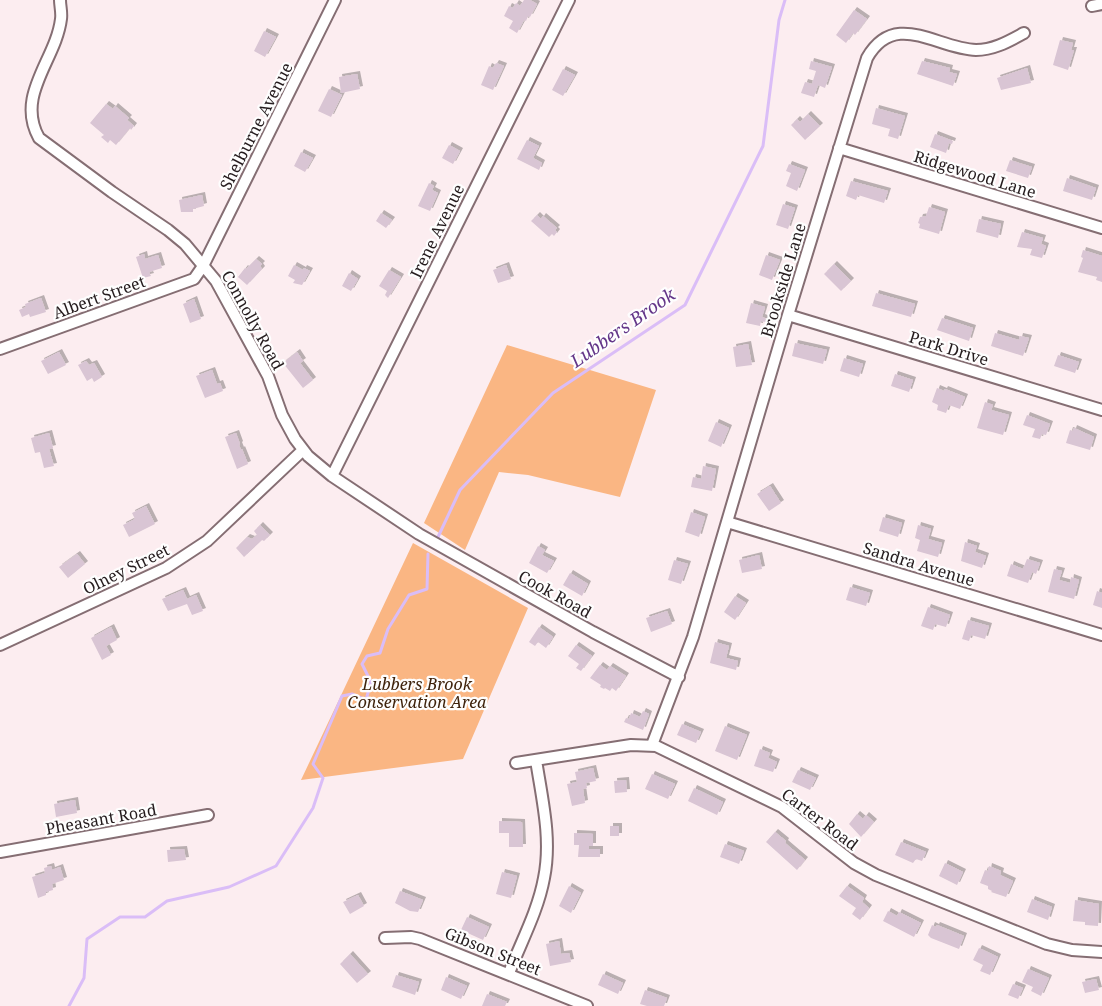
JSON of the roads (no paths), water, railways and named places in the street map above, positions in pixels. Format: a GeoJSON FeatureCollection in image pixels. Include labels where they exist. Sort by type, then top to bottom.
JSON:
{"type":"FeatureCollection","features":[{"type":"Feature","properties":{"kind":"street","name":"Connolly Road"},"geometry":{"type":"LineString","coordinates":[[60,0],[61,17],[57,35],[34,89],[31,102],[35,131],[39,138],[185,244],[216,281],[235,314],[268,376],[282,415],[303,450],[332,476],[418,534]]}},
{"type":"Feature","properties":{"kind":"street","name":"Shelburne Avenue"},"geometry":{"type":"LineString","coordinates":[[203,266],[336,0]]}},
{"type":"Feature","properties":{"kind":"street","name":"Irene Avenue"},"geometry":{"type":"LineString","coordinates":[[332,476],[569,0]]}},
{"type":"Feature","properties":{"kind":"street","name":"Brookside Lane"},"geometry":{"type":"LineString","coordinates":[[652,746],[679,677],[867,58],[883,41],[901,34],[915,34],[958,47],[978,50],[995,48],[1024,33]]}},
{"type":"Feature","properties":{"kind":"street","name":"Ridgewood Lane"},"geometry":{"type":"LineString","coordinates":[[839,148],[1102,228]]}},
{"type":"Feature","properties":{"kind":"street","name":"Albert Street"},"geometry":{"type":"LineString","coordinates":[[0,349],[194,279],[203,266]]}},
{"type":"Feature","properties":{"kind":"street","name":"Park Drive"},"geometry":{"type":"LineString","coordinates":[[788,315],[1102,410]]}},
{"type":"Feature","properties":{"kind":"street","name":"Olney Street"},"geometry":{"type":"LineString","coordinates":[[2,642],[166,568],[207,541],[303,450]]}},
{"type":"Feature","properties":{"kind":"street","name":"Sandra Avenue"},"geometry":{"type":"LineString","coordinates":[[727,522],[1102,635]]}},
{"type":"Feature","properties":{"kind":"street","name":"Cook Road"},"geometry":{"type":"LineString","coordinates":[[418,534],[593,632],[679,677]]}},
{"type":"Feature","properties":{"kind":"street","name":"Carter Road"},"geometry":{"type":"LineString","coordinates":[[516,763],[631,745],[652,746],[723,777],[782,807],[854,863],[876,875],[1047,944],[1072,950],[1102,952]]}},
{"type":"Feature","properties":{"kind":"street"},"geometry":{"type":"LineString","coordinates":[[509,973],[538,901],[546,871],[547,837],[536,760]]}},
{"type":"Feature","properties":{"kind":"street","name":"Pheasant Road"},"geometry":{"type":"LineString","coordinates":[[0,852],[208,814]]}},
{"type":"Feature","properties":{"kind":"street","name":"Gibson Street"},"geometry":{"type":"LineString","coordinates":[[385,938],[416,937],[587,1006]]}},
{"type":"Feature","properties":{"kind":"waterway","name":"Lubbers Brook"},"geometry":{"type":"LineString","coordinates":[[438,537],[460,490],[553,393],[685,305],[763,146],[779,20],[785,0]]}},
{"type":"Feature","properties":{"kind":"waterway","name":"Lubbers Brook"},"geometry":{"type":"LineString","coordinates":[[69,1006],[84,978],[87,939],[120,917],[145,917],[167,901],[229,887],[276,866],[313,808],[323,778],[313,764],[342,696],[352,694],[366,700],[371,682],[362,664],[367,656],[380,653],[388,629],[409,595],[427,589],[428,554]]}},
{"type":"Feature","properties":{"kind":"park label","name":"Lubbers Brook Conservation Area"},"geometry":{"type":"Point","coordinates":[417,693]}}]}
